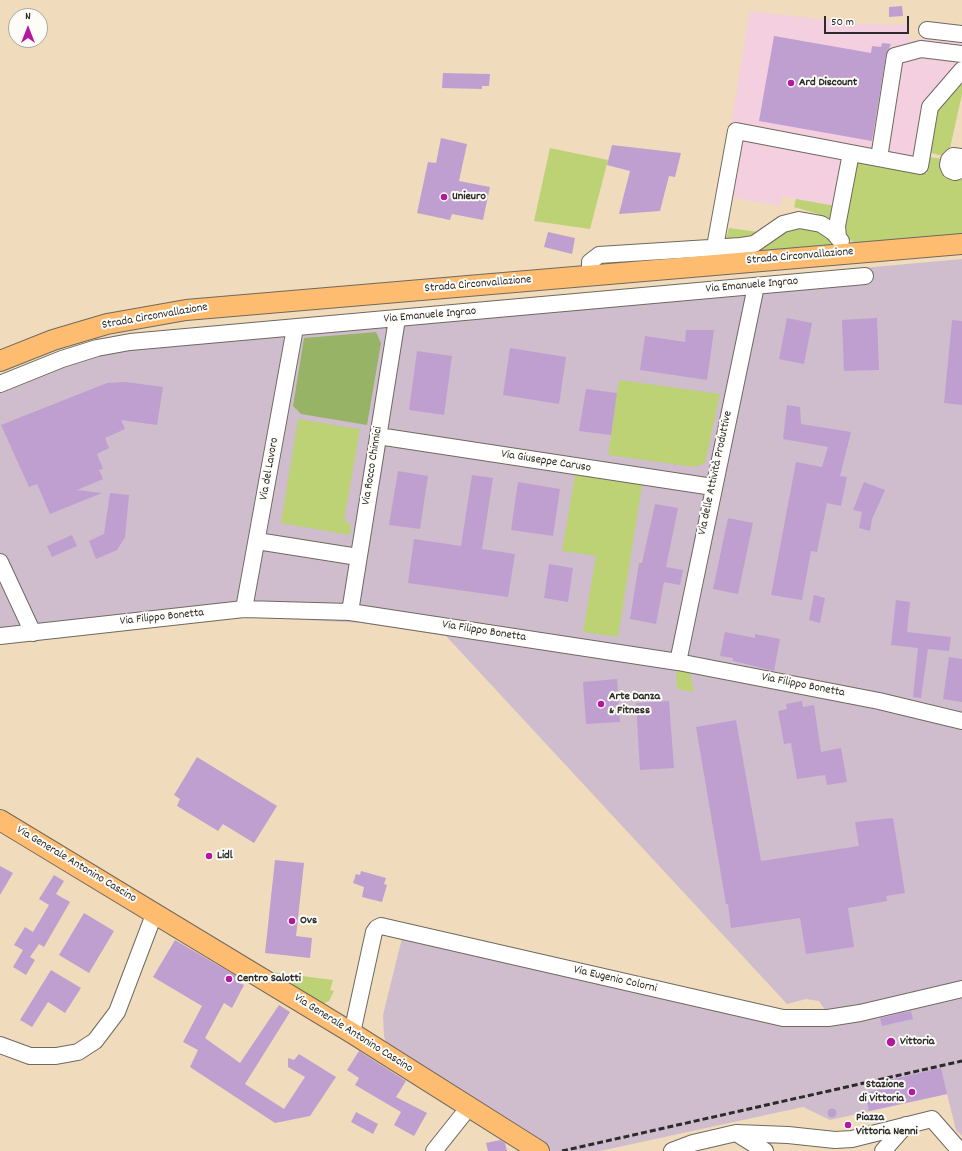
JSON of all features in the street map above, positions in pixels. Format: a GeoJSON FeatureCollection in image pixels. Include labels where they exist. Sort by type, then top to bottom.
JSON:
{"type":"FeatureCollection","features":[{"type":"Feature","properties":{"kind":"main road","name":"Strada Circonvallazione"},"geometry":{"type":"LineString","coordinates":[[0,361],[53,340],[107,324],[186,310],[962,244]]}},
{"type":"Feature","properties":{"kind":"main road","name":"Via Generale Antonino Cascino"},"geometry":{"type":"LineString","coordinates":[[0,820],[155,912],[352,1033],[539,1151]]}},
{"type":"Feature","properties":{"kind":"street"},"geometry":{"type":"LineString","coordinates":[[927,30],[962,34]]}},
{"type":"Feature","properties":{"kind":"street"},"geometry":{"type":"LineString","coordinates":[[879,158],[895,56],[922,49],[962,54]]}},
{"type":"Feature","properties":{"kind":"street"},"geometry":{"type":"LineString","coordinates":[[715,247],[736,132],[920,166],[930,107],[962,70]]}},
{"type":"Feature","properties":{"kind":"street"},"geometry":{"type":"LineString","coordinates":[[838,238],[837,226],[851,153]]}},
{"type":"Feature","properties":{"kind":"street"},"geometry":{"type":"LineString","coordinates":[[590,276],[590,262],[599,255],[754,244],[783,224],[798,220],[821,224],[854,253]]}},
{"type":"Feature","properties":{"kind":"street","name":"Via Emanuele Ingrao"},"geometry":{"type":"LineString","coordinates":[[0,384],[62,359],[97,348],[130,342],[865,276]]}},
{"type":"Feature","properties":{"kind":"street","name":"Via delle Attività Produttive"},"geometry":{"type":"LineString","coordinates":[[678,662],[713,487],[756,286]]}},
{"type":"Feature","properties":{"kind":"street","name":"Via Rocco Chinnici"},"geometry":{"type":"LineString","coordinates":[[350,612],[397,319]]}},
{"type":"Feature","properties":{"kind":"street","name":"Via del Lavoro"},"geometry":{"type":"LineString","coordinates":[[244,609],[294,328]]}},
{"type":"Feature","properties":{"kind":"street","name":"Via Giuseppe Caruso"},"geometry":{"type":"LineString","coordinates":[[378,436],[713,487]]}},
{"type":"Feature","properties":{"kind":"street"},"geometry":{"type":"LineString","coordinates":[[257,541],[358,557]]}},
{"type":"Feature","properties":{"kind":"street"},"geometry":{"type":"LineString","coordinates":[[0,562],[33,633]]}},
{"type":"Feature","properties":{"kind":"street","name":"Via Filippo Bonetta"},"geometry":{"type":"LineString","coordinates":[[0,636],[244,609],[350,612],[678,662],[879,701],[962,722]]}},
{"type":"Feature","properties":{"kind":"street"},"geometry":{"type":"LineString","coordinates":[[0,1045],[30,1056],[56,1056],[78,1052],[95,1041],[117,1012],[155,912]]}},
{"type":"Feature","properties":{"kind":"street","name":"Via Eugenio Colorni"},"geometry":{"type":"LineString","coordinates":[[352,1033],[374,932],[381,926],[783,1018],[828,1018],[860,1013],[962,989]]}},
{"type":"Feature","properties":{"kind":"street"},"geometry":{"type":"LineString","coordinates":[[434,1151],[470,1107]]}},
{"type":"Feature","properties":{"kind":"street"},"geometry":{"type":"LineString","coordinates":[[672,1151],[693,1143],[736,1133],[788,1135],[839,1140],[852,1139],[932,1119],[960,1151]]}},
{"type":"Feature","properties":{"kind":"street"},"geometry":{"type":"LineString","coordinates":[[883,1151],[906,1125]]}},
{"type":"Feature","properties":{"kind":"street"},"geometry":{"type":"LineString","coordinates":[[736,1133],[765,1151]]}},
{"type":"Feature","properties":{"kind":"shaded area"},"geometry":{"type":"Polygon","coordinates":[[[750,11],[861,24],[908,25],[910,41],[928,37],[962,40],[962,82],[939,105],[927,173],[866,163],[863,211],[782,196],[780,206],[719,195],[750,11]]]}},
{"type":"Feature","properties":{"kind":"shaded area"},"geometry":{"type":"Polygon","coordinates":[[[962,259],[962,983],[827,1013],[819,1001],[806,999],[787,1004],[446,636],[362,623],[246,617],[0,644],[0,375],[11,370],[59,351],[97,340],[124,335],[962,259]]]}},
{"type":"Feature","properties":{"kind":"shaded area"},"geometry":{"type":"Polygon","coordinates":[[[403,934],[767,1021],[962,994],[962,1136],[956,1130],[947,1094],[830,1120],[803,1107],[600,1151],[551,1151],[387,1044],[384,1037],[383,1015],[403,934]]]}},
{"type":"Feature","properties":{"kind":"green space"},"geometry":{"type":"Polygon","coordinates":[[[962,82],[962,94],[950,148],[944,156],[931,153],[939,105],[962,82]]]}},
{"type":"Feature","properties":{"kind":"green space"},"geometry":{"type":"Polygon","coordinates":[[[550,148],[608,160],[590,229],[534,221],[550,148]]]}},
{"type":"Feature","properties":{"kind":"green space"},"geometry":{"type":"Polygon","coordinates":[[[930,157],[942,159],[942,171],[946,177],[962,180],[962,234],[856,243],[848,239],[844,227],[856,163],[862,162],[927,173],[930,157]]]}},
{"type":"Feature","properties":{"kind":"green space"},"geometry":{"type":"Polygon","coordinates":[[[796,199],[836,206],[832,218],[827,221],[818,214],[794,207],[796,199]]]}},
{"type":"Feature","properties":{"kind":"green space"},"geometry":{"type":"Polygon","coordinates":[[[798,225],[818,229],[836,245],[751,251],[774,236],[798,225]]]}},
{"type":"Feature","properties":{"kind":"green space"},"geometry":{"type":"Polygon","coordinates":[[[729,228],[758,232],[748,237],[726,239],[729,228]]]}},
{"type":"Feature","properties":{"kind":"green space"},"geometry":{"type":"Polygon","coordinates":[[[376,332],[381,343],[367,425],[301,414],[293,406],[304,338],[376,332]]]}},
{"type":"Feature","properties":{"kind":"green space"},"geometry":{"type":"Polygon","coordinates":[[[619,380],[720,394],[705,463],[695,467],[608,455],[619,380]]]}},
{"type":"Feature","properties":{"kind":"green space"},"geometry":{"type":"Polygon","coordinates":[[[298,419],[360,429],[344,520],[351,525],[350,535],[281,523],[298,419]]]}},
{"type":"Feature","properties":{"kind":"green space"},"geometry":{"type":"Polygon","coordinates":[[[575,475],[642,485],[618,637],[583,632],[596,556],[562,551],[575,475]]]}},
{"type":"Feature","properties":{"kind":"green space"},"geometry":{"type":"Polygon","coordinates":[[[676,671],[690,672],[694,692],[677,689],[676,671]]]}},
{"type":"Feature","properties":{"kind":"green space"},"geometry":{"type":"Polygon","coordinates":[[[263,971],[333,980],[330,990],[334,991],[329,1001],[320,1005],[263,971]]]}},
{"type":"Feature","properties":{"kind":"building"},"geometry":{"type":"Polygon","coordinates":[[[902,6],[903,16],[889,17],[889,7],[902,6]]]}},
{"type":"Feature","properties":{"kind":"building"},"geometry":{"type":"Polygon","coordinates":[[[774,36],[871,53],[872,46],[881,47],[882,43],[891,44],[886,55],[872,141],[759,121],[774,36]]]}},
{"type":"Feature","properties":{"kind":"building"},"geometry":{"type":"Polygon","coordinates":[[[443,73],[490,74],[489,86],[482,86],[482,89],[442,88],[443,73]]]}},
{"type":"Feature","properties":{"kind":"building"},"geometry":{"type":"Polygon","coordinates":[[[441,138],[467,144],[459,181],[490,187],[483,220],[452,214],[450,220],[417,213],[428,162],[436,163],[441,138]]]}},
{"type":"Feature","properties":{"kind":"building"},"geometry":{"type":"Polygon","coordinates":[[[612,145],[681,153],[675,177],[669,176],[660,211],[619,214],[630,171],[607,165],[612,145]]]}},
{"type":"Feature","properties":{"kind":"building"},"geometry":{"type":"Polygon","coordinates":[[[548,232],[575,238],[572,254],[544,247],[548,232]]]}},
{"type":"Feature","properties":{"kind":"building"},"geometry":{"type":"Polygon","coordinates":[[[787,318],[812,323],[804,364],[779,359],[787,318]]]}},
{"type":"Feature","properties":{"kind":"building"},"geometry":{"type":"Polygon","coordinates":[[[877,318],[879,370],[844,371],[842,320],[877,318]]]}},
{"type":"Feature","properties":{"kind":"building"},"geometry":{"type":"Polygon","coordinates":[[[952,320],[962,321],[962,405],[944,403],[952,320]]]}},
{"type":"Feature","properties":{"kind":"building"},"geometry":{"type":"Polygon","coordinates":[[[686,330],[714,330],[707,380],[640,370],[645,336],[685,342],[686,330]]]}},
{"type":"Feature","properties":{"kind":"building"},"geometry":{"type":"Polygon","coordinates":[[[510,348],[566,357],[559,404],[503,395],[510,348]]]}},
{"type":"Feature","properties":{"kind":"building"},"geometry":{"type":"Polygon","coordinates":[[[417,351],[452,356],[444,415],[409,410],[417,351]]]}},
{"type":"Feature","properties":{"kind":"building"},"geometry":{"type":"Polygon","coordinates":[[[126,382],[163,387],[157,425],[121,420],[125,429],[105,438],[109,448],[97,454],[103,469],[99,470],[103,479],[77,490],[102,493],[50,514],[37,484],[29,487],[1,425],[107,383],[126,382]]]}},
{"type":"Feature","properties":{"kind":"building"},"geometry":{"type":"Polygon","coordinates":[[[586,389],[617,393],[611,435],[579,431],[586,389]]]}},
{"type":"Feature","properties":{"kind":"building"},"geometry":{"type":"Polygon","coordinates":[[[787,405],[800,407],[801,424],[851,432],[840,476],[847,477],[841,506],[827,503],[817,552],[811,551],[802,600],[771,595],[796,462],[822,467],[828,447],[783,439],[787,405]]]}},
{"type":"Feature","properties":{"kind":"building"},"geometry":{"type":"Polygon","coordinates":[[[398,471],[428,476],[420,529],[389,525],[398,471]]]}},
{"type":"Feature","properties":{"kind":"building"},"geometry":{"type":"Polygon","coordinates":[[[472,475],[493,478],[482,549],[515,554],[508,597],[408,583],[414,539],[461,546],[472,475]]]}},
{"type":"Feature","properties":{"kind":"building"},"geometry":{"type":"Polygon","coordinates":[[[518,482],[560,489],[553,536],[511,530],[518,482]]]}},
{"type":"Feature","properties":{"kind":"building"},"geometry":{"type":"Polygon","coordinates":[[[864,482],[885,490],[872,519],[870,531],[859,528],[862,512],[853,510],[864,482]]]}},
{"type":"Feature","properties":{"kind":"building"},"geometry":{"type":"Polygon","coordinates":[[[110,493],[129,495],[125,537],[117,550],[96,559],[89,541],[104,534],[110,493]]]}},
{"type":"Feature","properties":{"kind":"building"},"geometry":{"type":"Polygon","coordinates":[[[655,504],[678,508],[666,567],[683,570],[680,585],[664,582],[656,624],[630,619],[639,563],[642,563],[655,504]]]}},
{"type":"Feature","properties":{"kind":"building"},"geometry":{"type":"Polygon","coordinates":[[[728,518],[753,523],[738,594],[713,589],[728,518]]]}},
{"type":"Feature","properties":{"kind":"building"},"geometry":{"type":"Polygon","coordinates":[[[72,535],[77,546],[52,557],[47,546],[72,535]]]}},
{"type":"Feature","properties":{"kind":"building"},"geometry":{"type":"Polygon","coordinates":[[[549,564],[573,568],[568,602],[544,598],[549,564]]]}},
{"type":"Feature","properties":{"kind":"building"},"geometry":{"type":"Polygon","coordinates":[[[814,595],[825,598],[820,623],[809,620],[814,595]]]}},
{"type":"Feature","properties":{"kind":"building"},"geometry":{"type":"Polygon","coordinates":[[[896,600],[910,602],[907,632],[951,637],[949,651],[928,649],[921,698],[913,697],[918,648],[891,645],[896,600]]]}},
{"type":"Feature","properties":{"kind":"building"},"geometry":{"type":"Polygon","coordinates":[[[725,632],[755,638],[755,634],[780,639],[774,671],[733,661],[733,658],[720,656],[725,632]]]}},
{"type":"Feature","properties":{"kind":"building"},"geometry":{"type":"Polygon","coordinates":[[[949,657],[962,659],[962,702],[943,699],[949,657]]]}},
{"type":"Feature","properties":{"kind":"building"},"geometry":{"type":"Polygon","coordinates":[[[617,679],[620,722],[586,724],[583,682],[617,679]]]}},
{"type":"Feature","properties":{"kind":"building"},"geometry":{"type":"Polygon","coordinates":[[[669,701],[674,768],[640,770],[636,703],[669,701]]]}},
{"type":"Feature","properties":{"kind":"building"},"geometry":{"type":"Polygon","coordinates":[[[802,701],[803,707],[814,705],[821,752],[841,748],[847,782],[827,785],[825,775],[797,779],[791,743],[784,744],[778,711],[787,709],[786,704],[802,701]]]}},
{"type":"Feature","properties":{"kind":"building"},"geometry":{"type":"Polygon","coordinates":[[[736,720],[761,861],[859,846],[855,822],[893,818],[905,893],[886,896],[887,901],[848,908],[854,947],[806,954],[800,918],[731,928],[696,727],[736,720]]]}},
{"type":"Feature","properties":{"kind":"building"},"geometry":{"type":"Polygon","coordinates":[[[197,757],[277,806],[254,843],[223,824],[218,831],[177,806],[180,799],[174,795],[197,757]]]}},
{"type":"Feature","properties":{"kind":"building"},"geometry":{"type":"Polygon","coordinates":[[[275,860],[304,863],[296,936],[312,938],[310,958],[265,953],[275,860]]]}},
{"type":"Feature","properties":{"kind":"building"},"geometry":{"type":"Polygon","coordinates":[[[0,866],[13,873],[0,895],[0,866]]]}},
{"type":"Feature","properties":{"kind":"building"},"geometry":{"type":"Polygon","coordinates":[[[361,871],[386,878],[384,884],[387,885],[382,902],[362,897],[364,887],[353,883],[356,874],[360,875],[361,871]]]}},
{"type":"Feature","properties":{"kind":"building"},"geometry":{"type":"Polygon","coordinates":[[[54,875],[64,881],[56,894],[70,902],[44,947],[39,944],[30,957],[35,960],[26,975],[13,967],[23,950],[14,945],[25,927],[33,932],[49,905],[39,899],[54,875]]]}},
{"type":"Feature","properties":{"kind":"building"},"geometry":{"type":"Polygon","coordinates":[[[84,913],[114,931],[89,973],[59,955],[84,913]]]}},
{"type":"Feature","properties":{"kind":"building"},"geometry":{"type":"Polygon","coordinates":[[[175,940],[238,977],[236,981],[244,985],[232,1008],[224,1003],[205,1038],[240,1063],[279,1005],[290,1012],[245,1084],[284,1109],[305,1077],[288,1067],[288,1058],[294,1060],[299,1054],[336,1077],[310,1116],[275,1123],[190,1067],[198,1050],[183,1042],[202,1006],[153,977],[175,940]]]}},
{"type":"Feature","properties":{"kind":"building"},"geometry":{"type":"Polygon","coordinates":[[[51,970],[81,988],[65,1013],[48,1002],[32,1027],[20,1020],[51,970]]]}},
{"type":"Feature","properties":{"kind":"building"},"geometry":{"type":"Polygon","coordinates":[[[911,1011],[913,1019],[882,1026],[880,1018],[911,1011]]]}},
{"type":"Feature","properties":{"kind":"building"},"geometry":{"type":"Polygon","coordinates":[[[359,1051],[406,1081],[396,1097],[427,1113],[414,1136],[394,1125],[401,1112],[355,1085],[359,1078],[347,1070],[359,1051]]]}},
{"type":"Feature","properties":{"kind":"building","name":"Stazione di Vittoria"},"geometry":{"type":"Polygon","coordinates":[[[941,1068],[947,1094],[869,1111],[865,1093],[877,1090],[876,1083],[941,1068]]]}},
{"type":"Feature","properties":{"kind":"building"},"geometry":{"type":"Polygon","coordinates":[[[832,1108],[837,1113],[832,1118],[827,1113],[832,1108]]]}},
{"type":"Feature","properties":{"kind":"building"},"geometry":{"type":"Polygon","coordinates":[[[356,1112],[378,1124],[373,1134],[351,1122],[356,1112]]]}},
{"type":"Feature","properties":{"kind":"building"},"geometry":{"type":"Polygon","coordinates":[[[500,1140],[505,1143],[507,1151],[488,1151],[486,1143],[500,1140]]]}},
{"type":"Feature","properties":{"kind":"railway"},"geometry":{"type":"LineString","coordinates":[[562,1151],[962,1061]]}},
{"type":"Feature","properties":{"kind":"place","name":"Ard Discount"},"geometry":{"type":"Point","coordinates":[791,83]}},
{"type":"Feature","properties":{"kind":"place","name":"Unieuro"},"geometry":{"type":"Point","coordinates":[444,197]}},
{"type":"Feature","properties":{"kind":"place","name":"Arte Danza & Fitness"},"geometry":{"type":"Point","coordinates":[601,704]}},
{"type":"Feature","properties":{"kind":"place","name":"Lidl"},"geometry":{"type":"Point","coordinates":[209,856]}},
{"type":"Feature","properties":{"kind":"place","name":"Ovs"},"geometry":{"type":"Point","coordinates":[292,921]}},
{"type":"Feature","properties":{"kind":"place","name":"Centro Salotti"},"geometry":{"type":"Point","coordinates":[229,979]}},
{"type":"Feature","properties":{"kind":"place","name":"Vittoria"},"geometry":{"type":"Point","coordinates":[891,1042]}},
{"type":"Feature","properties":{"kind":"place","name":"Stazione di Vittoria"},"geometry":{"type":"Point","coordinates":[912,1092]}},
{"type":"Feature","properties":{"kind":"place","name":"Piazza Vittoria Nenni"},"geometry":{"type":"Point","coordinates":[848,1125]}}]}
